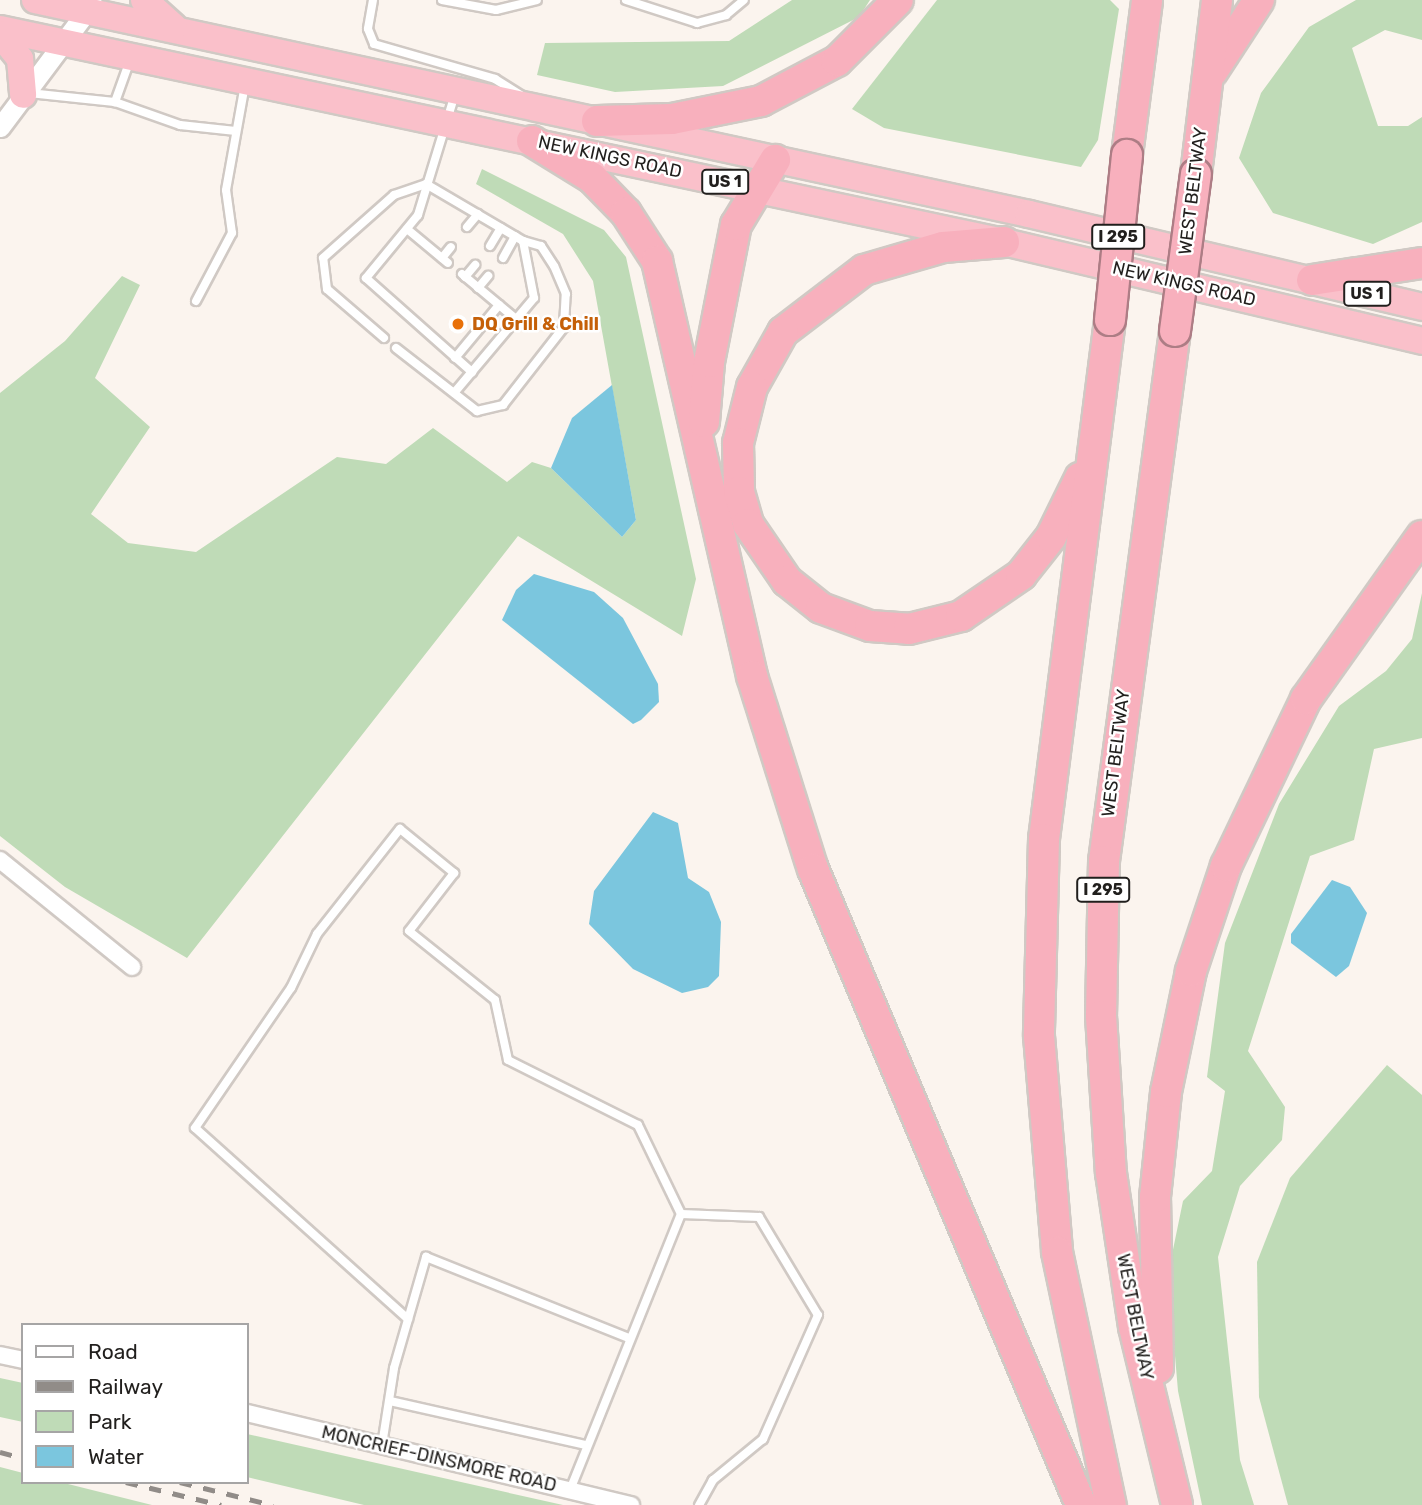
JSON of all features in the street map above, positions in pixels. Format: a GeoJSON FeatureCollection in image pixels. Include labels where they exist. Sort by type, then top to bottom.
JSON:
{"type":"FeatureCollection","features":[{"type":"Feature","properties":{"kind":"highway"},"geometry":{"type":"LineString","coordinates":[[144,0],[178,30]]}},
{"type":"Feature","properties":{"kind":"highway"},"geometry":{"type":"LineString","coordinates":[[597,121],[672,119],[761,101],[837,61],[898,0]]}},
{"type":"Feature","properties":{"kind":"highway","name":"I 295"},"geometry":{"type":"LineString","coordinates":[[1111,1505],[1057,1252],[1039,1036],[1044,839],[1110,320],[1147,0]]}},
{"type":"Feature","properties":{"kind":"highway","name":"WEST BELTWAY"},"geometry":{"type":"LineString","coordinates":[[1177,1505],[1134,1327],[1111,1173],[1101,1016],[1104,861],[1217,0]]}},
{"type":"Feature","properties":{"kind":"highway"},"geometry":{"type":"LineString","coordinates":[[1207,81],[1259,0]]}},
{"type":"Feature","properties":{"kind":"highway","name":"NEW KINGS ROAD"},"geometry":{"type":"LineString","coordinates":[[44,1],[91,5],[178,30],[775,160],[1422,307]]}},
{"type":"Feature","properties":{"kind":"highway"},"geometry":{"type":"LineString","coordinates":[[0,32],[20,59],[23,95]]}},
{"type":"Feature","properties":{"kind":"highway","name":"NEW KINGS ROAD"},"geometry":{"type":"LineString","coordinates":[[0,32],[62,42],[445,122],[1004,242],[1422,341]]}},
{"type":"Feature","properties":{"kind":"highway"},"geometry":{"type":"LineString","coordinates":[[532,141],[592,178],[645,237],[666,294],[752,676],[813,869],[1081,1505]]}},
{"type":"Feature","properties":{"kind":"highway"},"geometry":{"type":"LineString","coordinates":[[702,454],[712,348],[736,225],[754,188],[775,160]]}},
{"type":"Feature","properties":{"kind":"highway"},"geometry":{"type":"LineString","coordinates":[[1004,242],[943,247],[864,270],[783,332],[752,387],[741,423],[736,467],[748,524],[787,581],[835,615],[870,626],[940,624],[990,600],[1021,575],[1076,490],[1094,438]]}},
{"type":"Feature","properties":{"kind":"highway"},"geometry":{"type":"LineString","coordinates":[[1312,280],[1422,263]]}},
{"type":"Feature","properties":{"kind":"highway"},"geometry":{"type":"LineString","coordinates":[[1163,1448],[1155,1197],[1166,1092],[1191,971],[1226,866],[1306,699],[1422,536]]}},
{"type":"Feature","properties":{"kind":"street"},"geometry":{"type":"LineString","coordinates":[[0,127],[91,5]]}},
{"type":"Feature","properties":{"kind":"street"},"geometry":{"type":"LineString","coordinates":[[0,860],[132,967]]}},
{"type":"Feature","properties":{"kind":"street"},"geometry":{"type":"LineString","coordinates":[[0,1355],[21,1360]]}},
{"type":"Feature","properties":{"kind":"street","name":"MONCRIEF-DINSMORE ROAD"},"geometry":{"type":"LineString","coordinates":[[248,1413],[631,1505]]}},
{"type":"Feature","properties":{"kind":"lane"},"geometry":{"type":"LineString","coordinates":[[373,0],[368,29],[374,44],[495,79],[536,108]]}},
{"type":"Feature","properties":{"kind":"lane"},"geometry":{"type":"LineString","coordinates":[[442,0],[516,9],[537,0]]}},
{"type":"Feature","properties":{"kind":"lane"},"geometry":{"type":"LineString","coordinates":[[626,0],[697,23],[743,0]]}},
{"type":"Feature","properties":{"kind":"lane"},"geometry":{"type":"LineString","coordinates":[[115,102],[131,57]]}},
{"type":"Feature","properties":{"kind":"lane"},"geometry":{"type":"LineString","coordinates":[[196,301],[232,233],[226,190],[245,81]]}},
{"type":"Feature","properties":{"kind":"lane"},"geometry":{"type":"LineString","coordinates":[[23,95],[44,90],[115,102],[180,125],[236,131]]}},
{"type":"Feature","properties":{"kind":"lane"},"geometry":{"type":"LineString","coordinates":[[456,91],[418,215],[366,278],[471,372]]}},
{"type":"Feature","properties":{"kind":"lane"},"geometry":{"type":"LineString","coordinates":[[384,338],[350,312],[327,289],[323,258],[394,195],[426,184],[519,238],[541,246],[554,266],[566,294],[564,327],[503,405],[477,411],[396,348]]}},
{"type":"Feature","properties":{"kind":"lane"},"geometry":{"type":"LineString","coordinates":[[467,227],[478,214]]}},
{"type":"Feature","properties":{"kind":"lane"},"geometry":{"type":"LineString","coordinates":[[490,246],[501,228]]}},
{"type":"Feature","properties":{"kind":"lane"},"geometry":{"type":"LineString","coordinates":[[407,229],[445,260],[451,247]]}},
{"type":"Feature","properties":{"kind":"lane"},"geometry":{"type":"LineString","coordinates":[[503,258],[519,238]]}},
{"type":"Feature","properties":{"kind":"lane"},"geometry":{"type":"LineString","coordinates":[[454,393],[534,298],[519,238]]}},
{"type":"Feature","properties":{"kind":"lane"},"geometry":{"type":"LineString","coordinates":[[475,265],[464,276],[516,318]]}},
{"type":"Feature","properties":{"kind":"lane"},"geometry":{"type":"LineString","coordinates":[[478,288],[488,276]]}},
{"type":"Feature","properties":{"kind":"lane"},"geometry":{"type":"LineString","coordinates":[[455,358],[499,305]]}},
{"type":"Feature","properties":{"kind":"lane"},"geometry":{"type":"LineString","coordinates":[[408,1319],[195,1128],[291,988],[317,934],[400,829],[454,873],[410,932],[495,1000],[508,1060],[638,1125],[681,1214],[584,1445],[570,1490]]}},
{"type":"Feature","properties":{"kind":"lane"},"geometry":{"type":"LineString","coordinates":[[681,1214],[759,1217],[818,1315],[763,1439],[713,1480],[699,1505]]}},
{"type":"Feature","properties":{"kind":"lane"},"geometry":{"type":"LineString","coordinates":[[382,1446],[408,1319],[426,1257],[629,1338]]}},
{"type":"Feature","properties":{"kind":"lane"},"geometry":{"type":"LineString","coordinates":[[390,1401],[584,1445]]}},
{"type":"Feature","properties":{"kind":"green space"},"geometry":{"type":"Polygon","coordinates":[[[792,0],[870,0],[859,17],[723,86],[615,92],[537,75],[545,43],[729,41],[792,0]]]}},
{"type":"Feature","properties":{"kind":"green space"},"geometry":{"type":"Polygon","coordinates":[[[937,0],[1110,0],[1119,9],[1098,140],[1081,167],[884,128],[852,109],[937,0]]]}},
{"type":"Feature","properties":{"kind":"green space"},"geometry":{"type":"Polygon","coordinates":[[[1356,0],[1422,0],[1422,40],[1385,30],[1352,48],[1378,126],[1408,126],[1422,117],[1422,222],[1373,244],[1273,213],[1239,158],[1261,93],[1309,27],[1356,0]]]}},
{"type":"Feature","properties":{"kind":"green space"},"geometry":{"type":"Polygon","coordinates":[[[482,169],[604,230],[626,257],[696,579],[682,636],[518,536],[187,958],[65,887],[0,836],[0,393],[65,341],[122,276],[140,285],[95,378],[150,427],[91,514],[128,543],[196,552],[337,457],[386,464],[433,428],[507,482],[532,462],[551,468],[622,537],[636,520],[593,281],[563,234],[476,184],[482,169]]]}},
{"type":"Feature","properties":{"kind":"green space"},"geometry":{"type":"Polygon","coordinates":[[[1422,593],[1422,738],[1374,749],[1354,840],[1310,856],[1248,1051],[1285,1107],[1282,1140],[1240,1186],[1218,1257],[1240,1460],[1254,1505],[1202,1505],[1178,1391],[1168,1274],[1183,1201],[1212,1171],[1225,1091],[1207,1077],[1225,943],[1279,804],[1339,706],[1386,671],[1412,639],[1422,593]]]}},
{"type":"Feature","properties":{"kind":"green space"},"geometry":{"type":"Polygon","coordinates":[[[1387,1065],[1422,1095],[1422,1505],[1288,1505],[1259,1397],[1257,1262],[1290,1178],[1387,1065]]]}},
{"type":"Feature","properties":{"kind":"green space"},"geometry":{"type":"Polygon","coordinates":[[[0,1378],[21,1383],[21,1422],[0,1417],[0,1378]]]}},
{"type":"Feature","properties":{"kind":"green space"},"geometry":{"type":"Polygon","coordinates":[[[248,1434],[563,1505],[364,1505],[248,1477],[248,1434]]]}},
{"type":"Feature","properties":{"kind":"green space"},"geometry":{"type":"Polygon","coordinates":[[[0,1467],[21,1472],[21,1484],[68,1484],[152,1505],[0,1505],[0,1467]]]}},
{"type":"Feature","properties":{"kind":"water"},"geometry":{"type":"Polygon","coordinates":[[[612,385],[636,520],[622,537],[551,468],[572,418],[612,385]]]}},
{"type":"Feature","properties":{"kind":"water"},"geometry":{"type":"Polygon","coordinates":[[[534,574],[594,592],[623,618],[658,684],[659,702],[641,720],[633,724],[502,620],[516,590],[534,574]]]}},
{"type":"Feature","properties":{"kind":"water"},"geometry":{"type":"Polygon","coordinates":[[[653,812],[678,823],[688,878],[709,892],[721,922],[719,976],[708,987],[682,993],[633,969],[589,924],[594,891],[653,812]]]}},
{"type":"Feature","properties":{"kind":"water"},"geometry":{"type":"Polygon","coordinates":[[[1332,880],[1350,887],[1367,913],[1349,966],[1336,977],[1291,943],[1291,934],[1332,880]]]}},
{"type":"Feature","properties":{"kind":"railway"},"geometry":{"type":"LineString","coordinates":[[0,1452],[21,1457]]}},
{"type":"Feature","properties":{"kind":"railway"},"geometry":{"type":"LineString","coordinates":[[134,1484],[221,1505]]}},
{"type":"Feature","properties":{"kind":"railway"},"geometry":{"type":"LineString","coordinates":[[188,1484],[273,1505]]}},
{"type":"Feature","properties":{"kind":"place","name":"DQ Grill & Chill"},"geometry":{"type":"Point","coordinates":[458,324]}}]}
